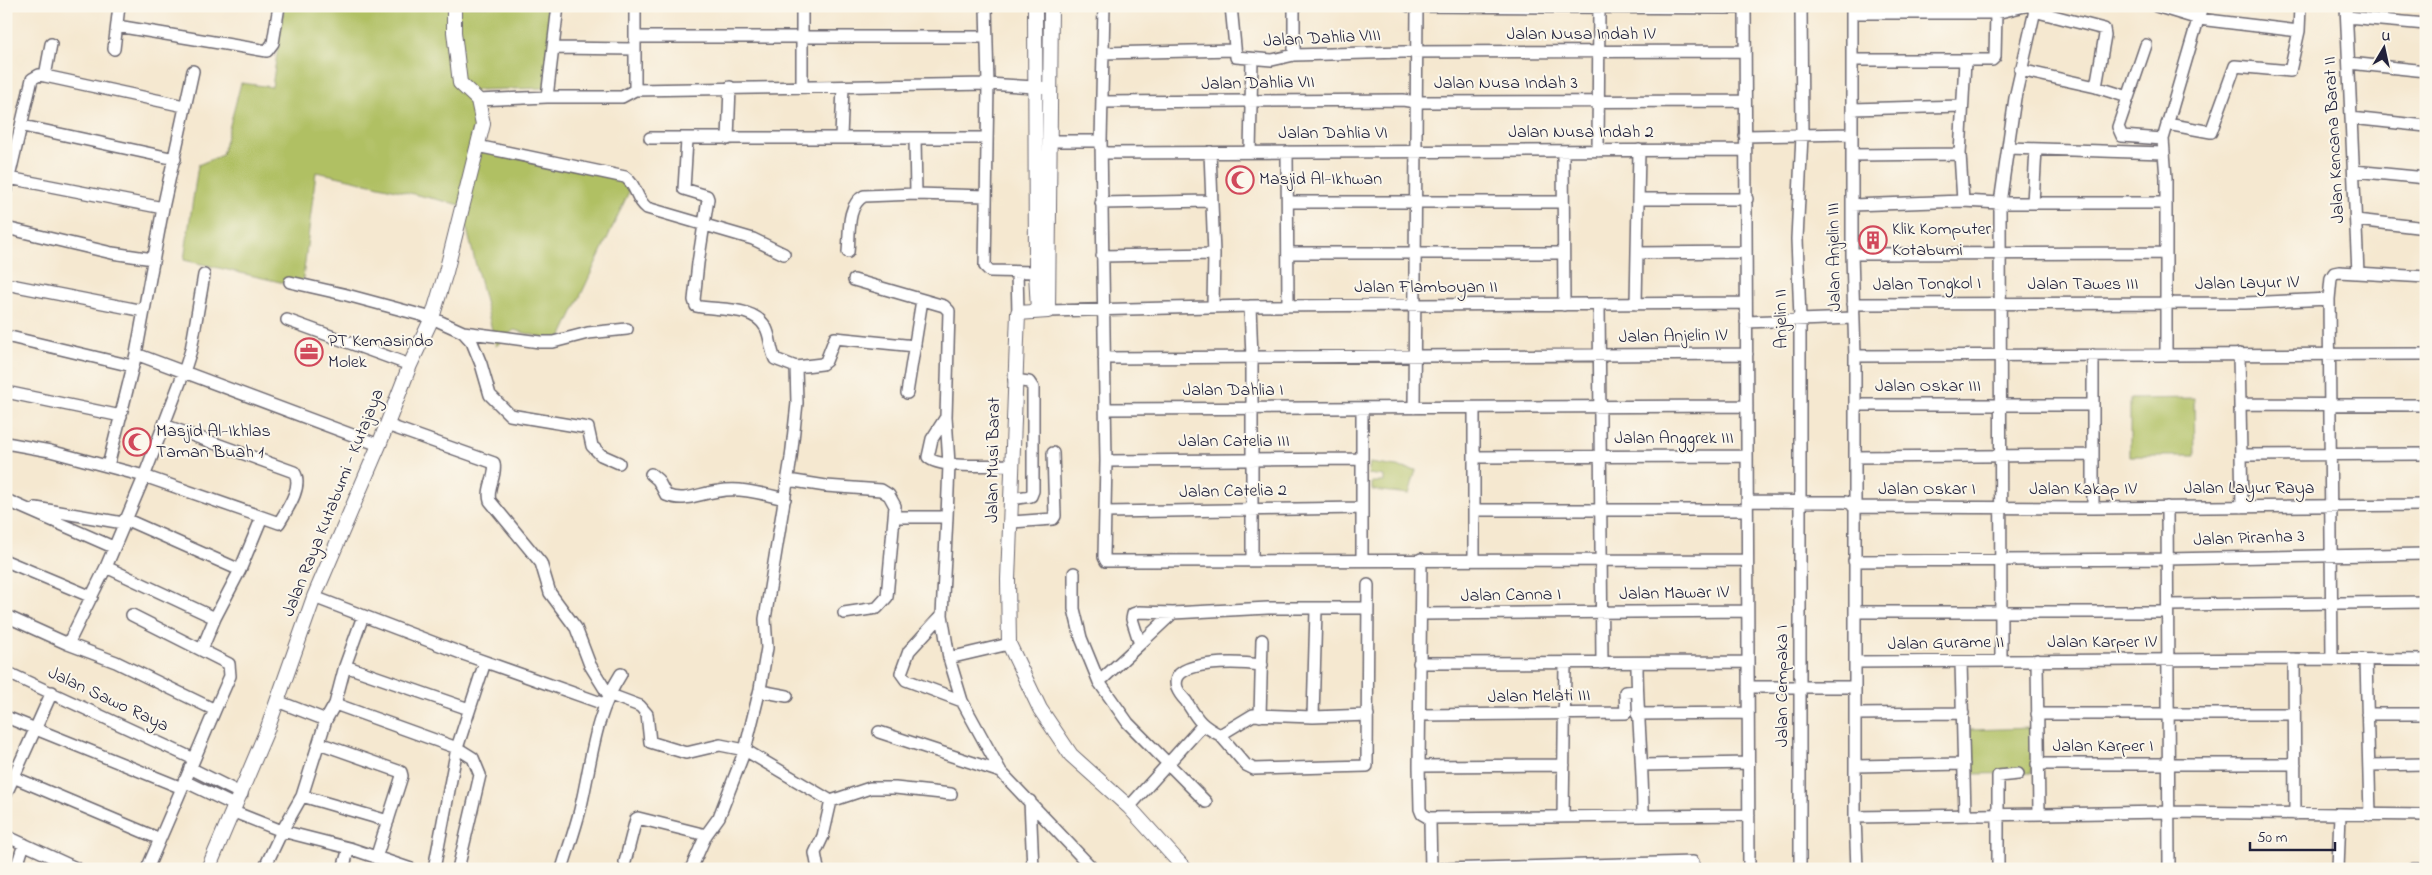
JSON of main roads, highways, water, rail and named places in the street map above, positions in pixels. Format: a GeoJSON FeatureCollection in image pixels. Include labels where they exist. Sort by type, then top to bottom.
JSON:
{"type":"FeatureCollection","features":[{"type":"Feature","properties":{"kind":"place","name":"Masjid Al-Ikhwan"},"geometry":{"type":"Point","coordinates":[1240,180]}},
{"type":"Feature","properties":{"kind":"place","name":"Klik Komputer Kotabumi"},"geometry":{"type":"Point","coordinates":[1873,240]}},
{"type":"Feature","properties":{"kind":"place","name":"PT Kemasindo Molek"},"geometry":{"type":"Point","coordinates":[309,352]}},
{"type":"Feature","properties":{"kind":"place","name":"Masjid Al-Ikhlas Taman Buah 1"},"geometry":{"type":"Point","coordinates":[137,442]}}]}
